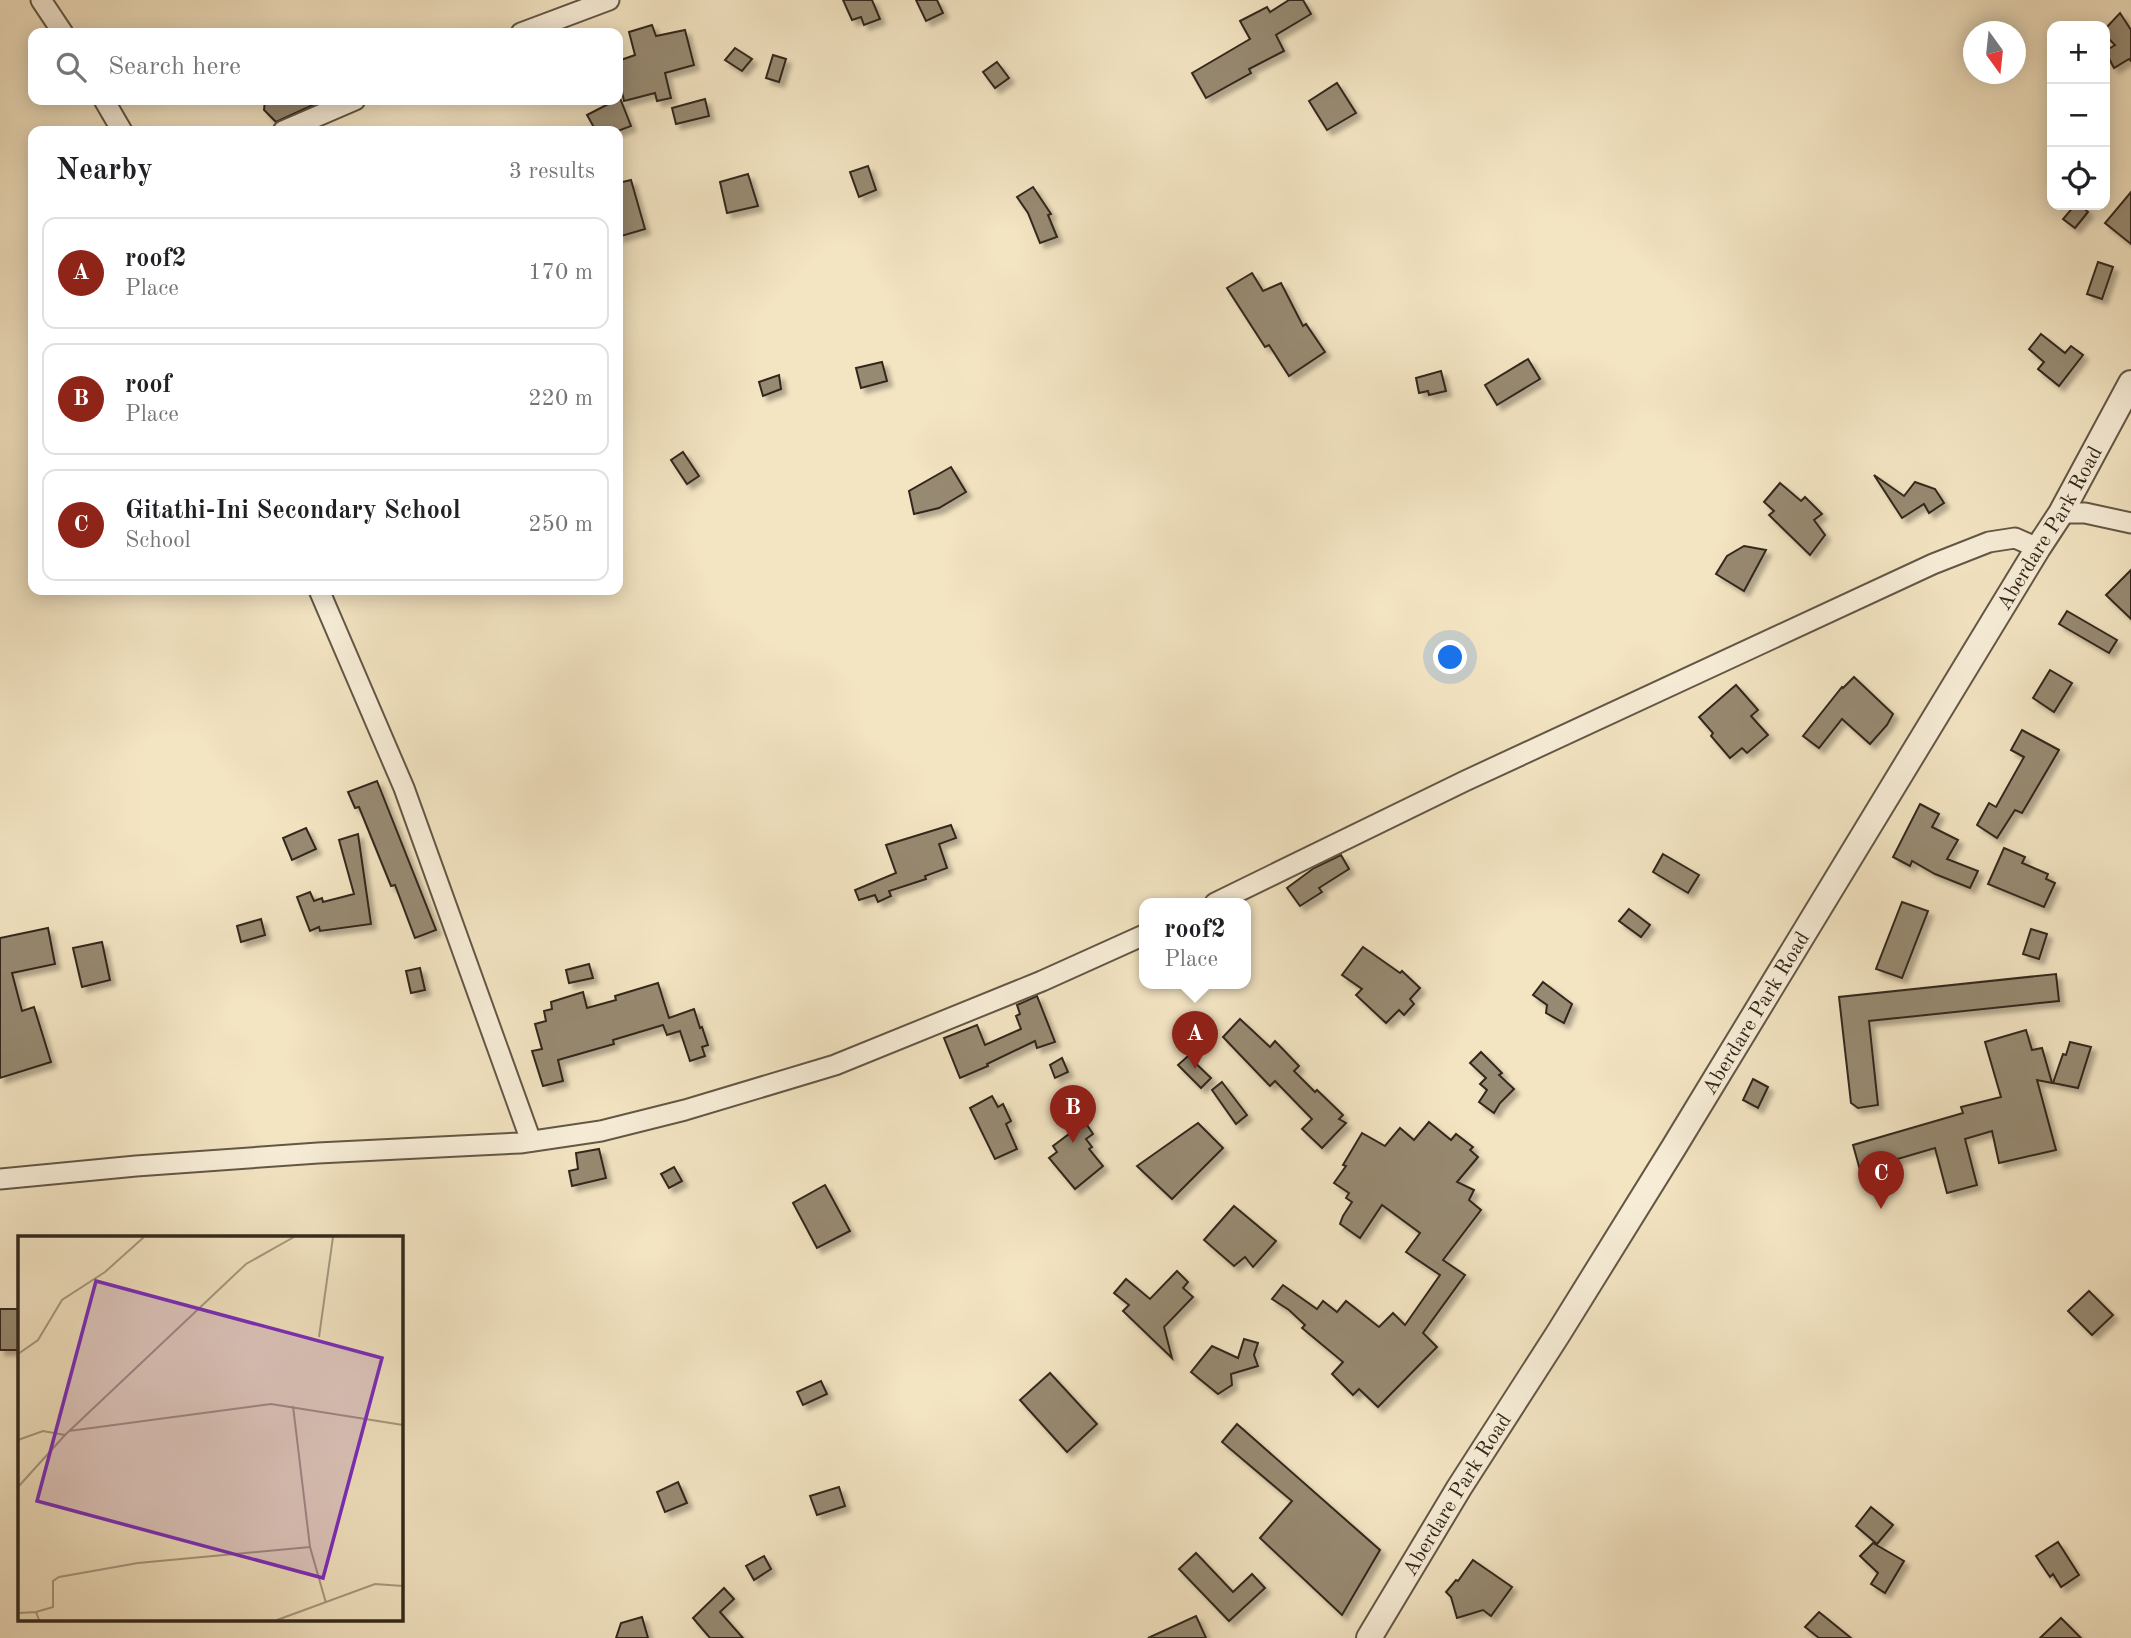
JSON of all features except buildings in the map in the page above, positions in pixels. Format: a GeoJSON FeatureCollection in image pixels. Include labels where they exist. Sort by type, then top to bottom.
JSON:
{"type":"FeatureCollection","features":[{"type":"Feature","properties":{"kind":"street"},"geometry":{"type":"LineString","coordinates":[[41,0],[59,28]]}},
{"type":"Feature","properties":{"kind":"street"},"geometry":{"type":"LineString","coordinates":[[534,28],[609,0]]}},
{"type":"Feature","properties":{"kind":"street"},"geometry":{"type":"LineString","coordinates":[[107,105],[119,126]]}},
{"type":"Feature","properties":{"kind":"street"},"geometry":{"type":"LineString","coordinates":[[295,126],[343,105]]}},
{"type":"Feature","properties":{"kind":"street","name":"Aberdare Park Road"},"geometry":{"type":"LineString","coordinates":[[1369,1638],[1458,1488],[1674,1147],[2061,513],[2131,383]]}},
{"type":"Feature","properties":{"kind":"street"},"geometry":{"type":"LineString","coordinates":[[2061,513],[2085,513],[2131,523]]}},
{"type":"Feature","properties":{"kind":"street"},"geometry":{"type":"LineString","coordinates":[[1225,898],[1453,787],[1933,564],[1989,542],[2014,538],[2038,548]]}},
{"type":"Feature","properties":{"kind":"street"},"geometry":{"type":"LineString","coordinates":[[321,595],[404,788],[531,1141]]}},
{"type":"Feature","properties":{"kind":"street"},"geometry":{"type":"LineString","coordinates":[[0,1179],[305,1153],[531,1141],[601,1131],[685,1110],[835,1065],[1042,981],[1139,937]]}},
{"type":"Feature","properties":{"kind":"place","name":"roof2"},"geometry":{"type":"Point","coordinates":[1195,1069]}},
{"type":"Feature","properties":{"kind":"place","name":"roof"},"geometry":{"type":"Point","coordinates":[1073,1143]}},
{"type":"Feature","properties":{"kind":"place","name":"Gitathi-Ini Secondary School"},"geometry":{"type":"Point","coordinates":[1881,1209]}}]}
